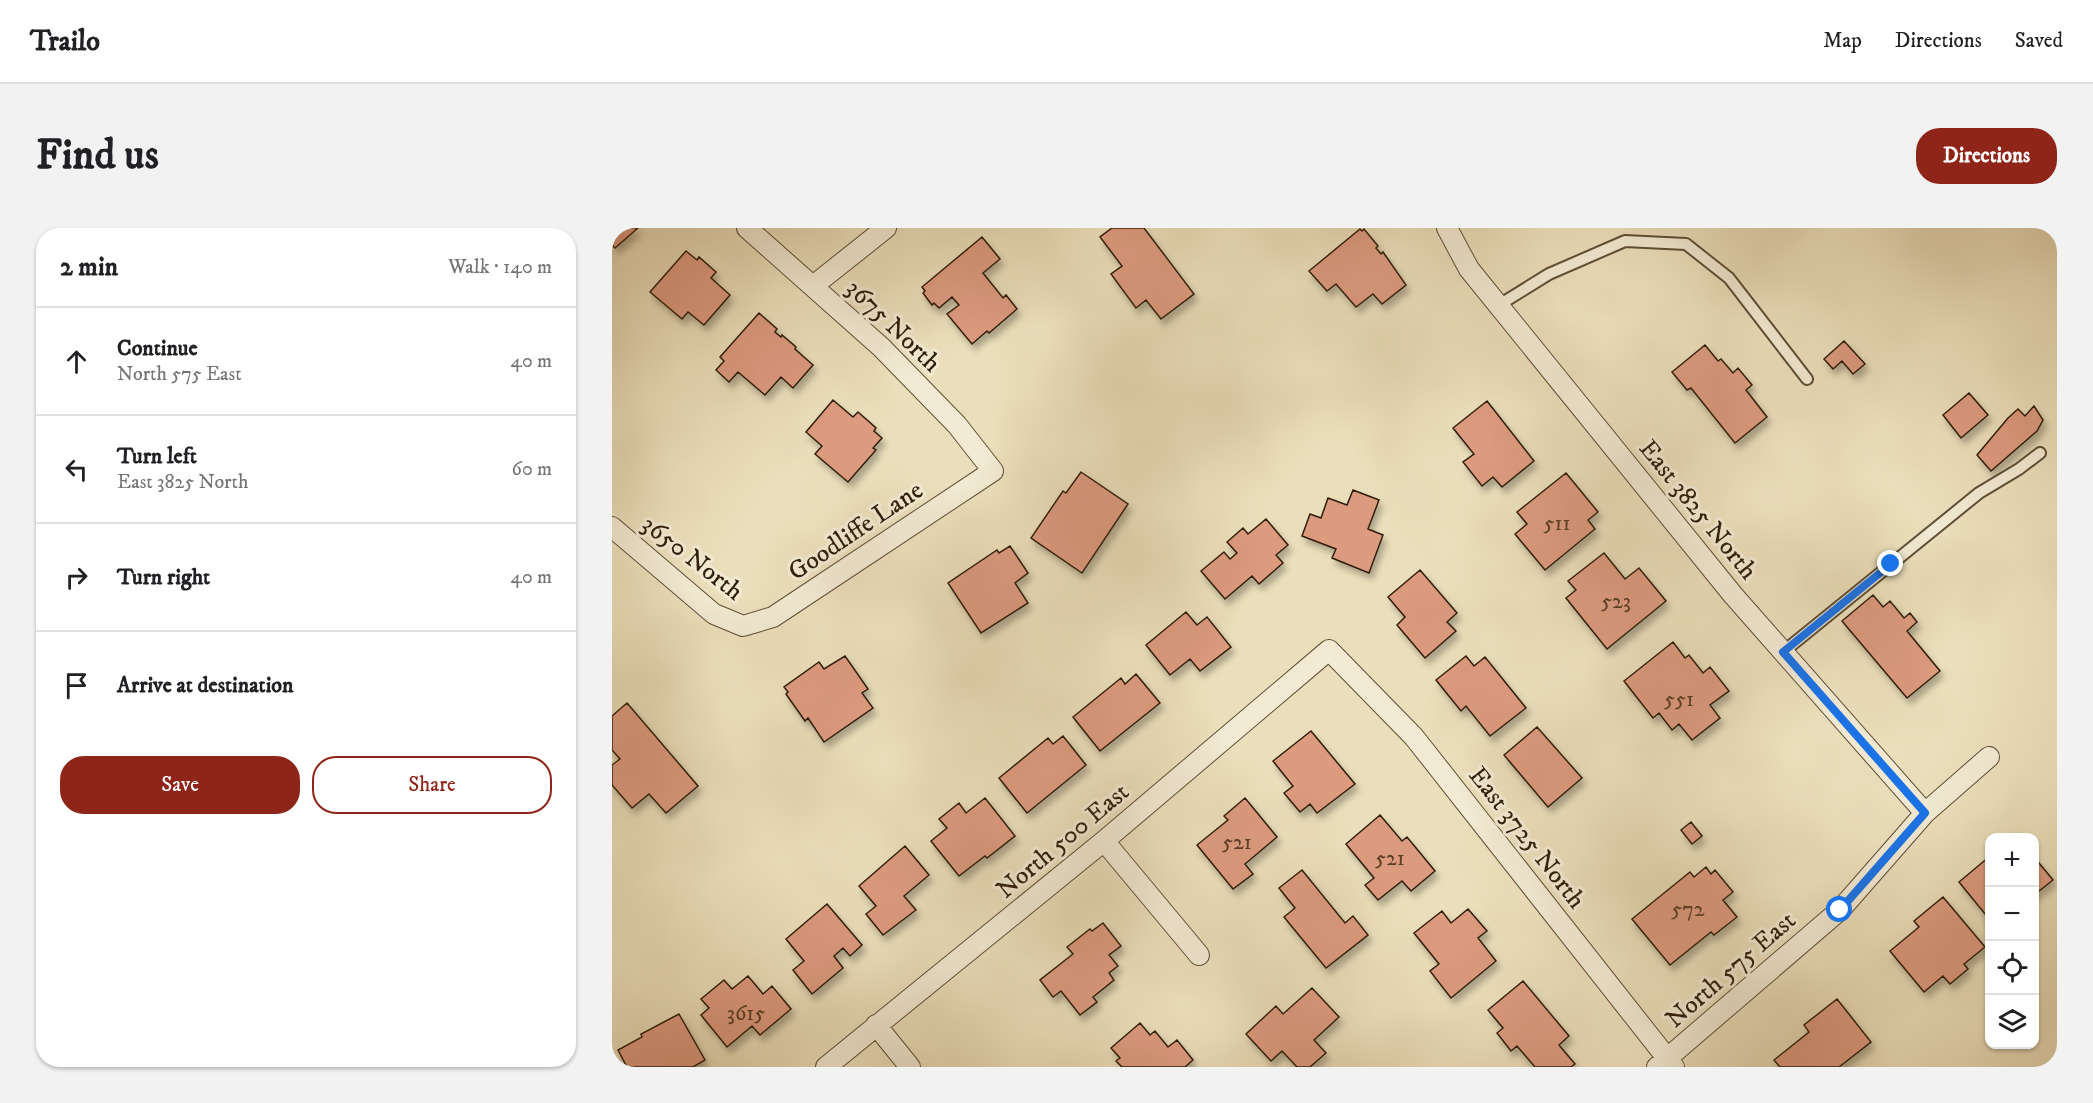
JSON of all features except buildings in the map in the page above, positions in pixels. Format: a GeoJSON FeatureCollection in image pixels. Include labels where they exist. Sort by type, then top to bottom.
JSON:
{"type":"FeatureCollection","features":[{"type":"Feature","properties":{"kind":"street","name":"3675 North"},"geometry":{"type":"LineString","coordinates":[[747,228],[881,346],[957,425],[993,471]]}},
{"type":"Feature","properties":{"kind":"street"},"geometry":{"type":"LineString","coordinates":[[813,286],[886,228]]}},
{"type":"Feature","properties":{"kind":"street","name":"East 3825 North"},"geometry":{"type":"LineString","coordinates":[[1447,228],[1469,269],[1733,595],[1925,813]]}},
{"type":"Feature","properties":{"kind":"street","name":"Goodliffe Lane"},"geometry":{"type":"LineString","coordinates":[[743,626],[773,617],[993,471]]}},
{"type":"Feature","properties":{"kind":"street","name":"3650 North"},"geometry":{"type":"LineString","coordinates":[[612,527],[714,614],[743,626]]}},
{"type":"Feature","properties":{"kind":"street","name":"North 500 East"},"geometry":{"type":"LineString","coordinates":[[826,1067],[1104,841],[1329,650]]}},
{"type":"Feature","properties":{"kind":"street","name":"East 3725 North"},"geometry":{"type":"LineString","coordinates":[[1329,650],[1414,737],[1666,1064]]}},
{"type":"Feature","properties":{"kind":"street","name":"North 575 East"},"geometry":{"type":"LineString","coordinates":[[1666,1064],[1840,910],[1925,813],[1989,757]]}},
{"type":"Feature","properties":{"kind":"street"},"geometry":{"type":"LineString","coordinates":[[1104,841],[1199,955]]}},
{"type":"Feature","properties":{"kind":"street"},"geometry":{"type":"LineString","coordinates":[[876,1025],[910,1067]]}},
{"type":"Feature","properties":{"kind":"lane"},"geometry":{"type":"LineString","coordinates":[[1499,305],[1549,274],[1625,241],[1686,244],[1729,278],[1807,379]]}},
{"type":"Feature","properties":{"kind":"lane"},"geometry":{"type":"LineString","coordinates":[[1783,652],[1979,494],[2040,453]]}},
{"type":"Feature","properties":{"kind":"route"},"geometry":{"type":"LineString","coordinates":[[1840,910],[1925,813],[1783,652],[1891,564]]}}]}
